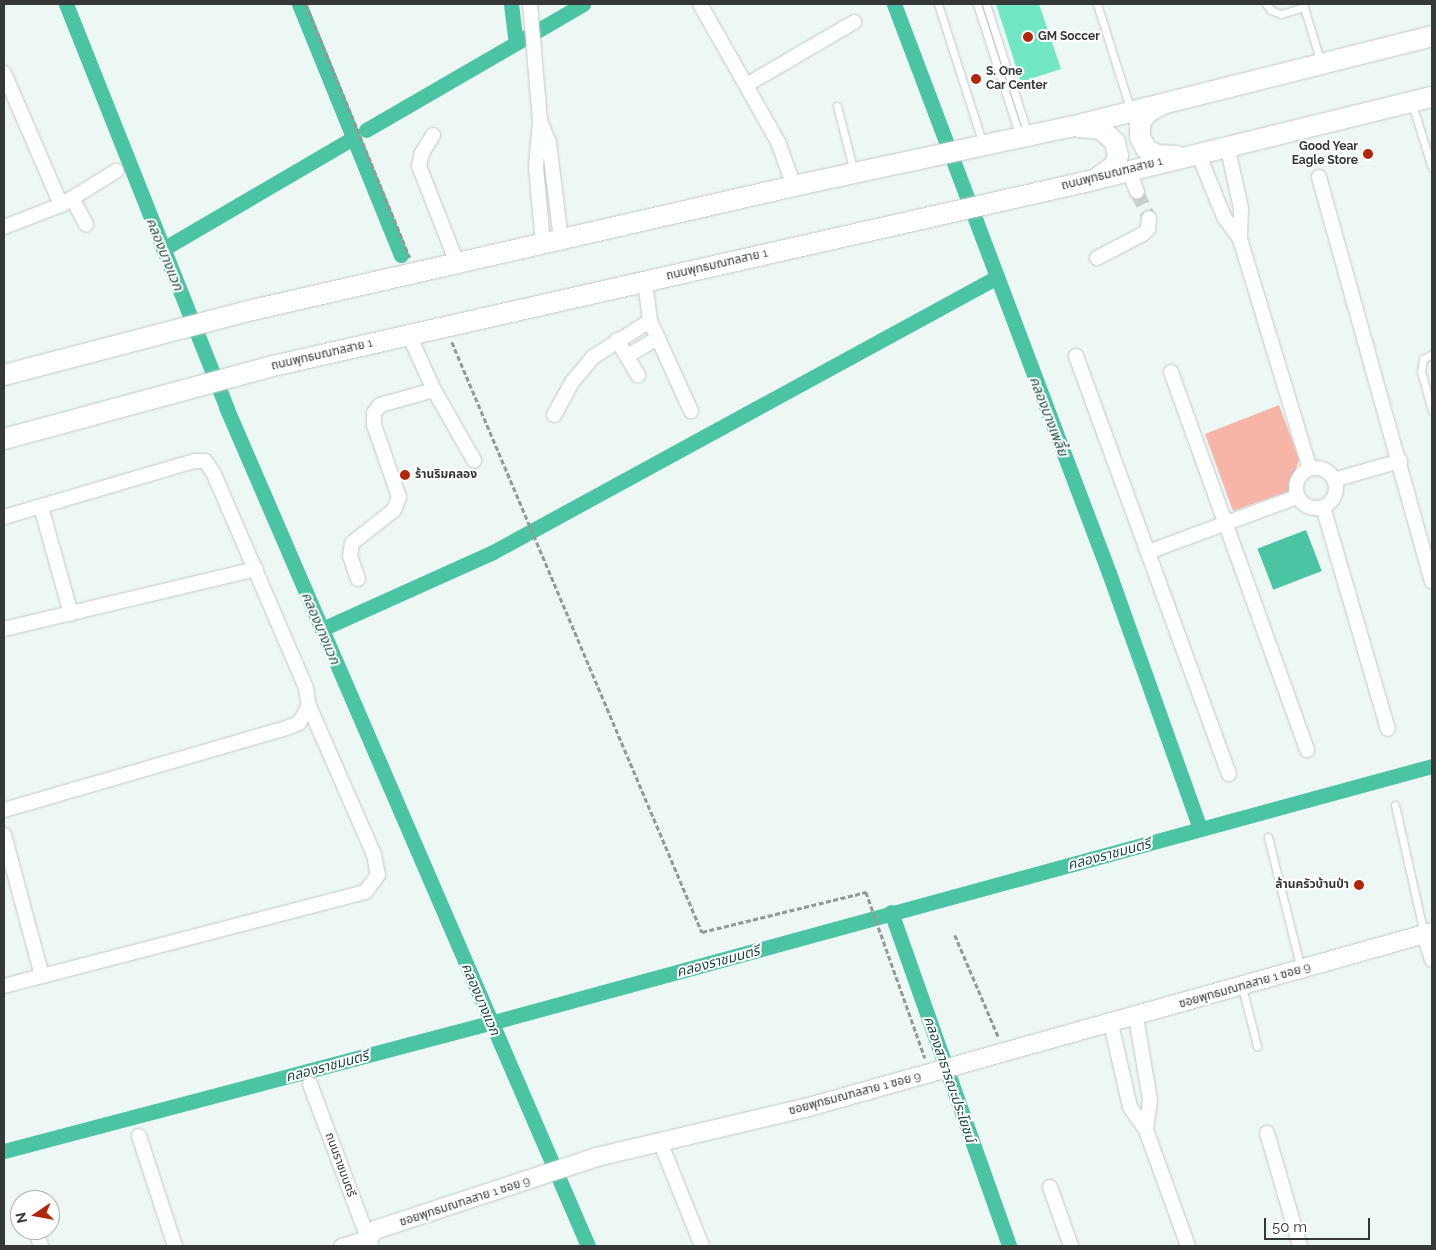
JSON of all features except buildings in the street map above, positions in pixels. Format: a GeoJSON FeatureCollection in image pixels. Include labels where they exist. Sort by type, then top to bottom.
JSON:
{"type":"FeatureCollection","features":[{"type":"Feature","properties":{"kind":"main road"},"geometry":{"type":"LineString","coordinates":[[4,375],[152,334],[248,311],[854,172],[963,151],[1070,127],[1432,36]]}},
{"type":"Feature","properties":{"kind":"main road","name":"ถนนพุทธมณฑลสาย 1"},"geometry":{"type":"LineString","coordinates":[[4,439],[273,366],[963,208],[1085,182],[1227,145],[1432,97]]}},
{"type":"Feature","properties":{"kind":"main road"},"geometry":{"type":"LineString","coordinates":[[1176,100],[1147,113],[1140,123],[1140,138],[1146,148],[1157,155],[1192,154]]}},
{"type":"Feature","properties":{"kind":"main road"},"geometry":{"type":"LineString","coordinates":[[1070,127],[1101,128],[1113,138],[1118,150],[1114,166],[1109,172],[1085,182]]}},
{"type":"Feature","properties":{"kind":"street"},"geometry":{"type":"LineString","coordinates":[[530,4],[540,121],[536,167],[552,242]]}},
{"type":"Feature","properties":{"kind":"street"},"geometry":{"type":"LineString","coordinates":[[704,5],[778,142],[794,186]]}},
{"type":"Feature","properties":{"kind":"street"},"geometry":{"type":"LineString","coordinates":[[748,84],[854,22]]}},
{"type":"Feature","properties":{"kind":"street"},"geometry":{"type":"LineString","coordinates":[[4,73],[67,201],[86,224]]}},
{"type":"Feature","properties":{"kind":"street"},"geometry":{"type":"LineString","coordinates":[[433,135],[422,153],[419,166],[457,264]]}},
{"type":"Feature","properties":{"kind":"street"},"geometry":{"type":"LineString","coordinates":[[1227,145],[1241,208],[1240,239],[1310,469]]}},
{"type":"Feature","properties":{"kind":"street"},"geometry":{"type":"LineString","coordinates":[[1192,154],[1224,217],[1240,239]]}},
{"type":"Feature","properties":{"kind":"street"},"geometry":{"type":"LineString","coordinates":[[4,227],[67,201],[116,171]]}},
{"type":"Feature","properties":{"kind":"street"},"geometry":{"type":"LineString","coordinates":[[1129,171],[1138,192]]}},
{"type":"Feature","properties":{"kind":"street"},"geometry":{"type":"LineString","coordinates":[[1319,177],[1400,460],[1432,582]]}},
{"type":"Feature","properties":{"kind":"street"},"geometry":{"type":"LineString","coordinates":[[1096,258],[1143,234],[1148,229],[1149,218]]}},
{"type":"Feature","properties":{"kind":"street"},"geometry":{"type":"LineString","coordinates":[[645,281],[650,321],[691,412]]}},
{"type":"Feature","properties":{"kind":"street"},"geometry":{"type":"LineString","coordinates":[[554,415],[583,368],[617,340],[650,321]]}},
{"type":"Feature","properties":{"kind":"street"},"geometry":{"type":"LineString","coordinates":[[409,335],[434,390],[474,460]]}},
{"type":"Feature","properties":{"kind":"street"},"geometry":{"type":"LineString","coordinates":[[627,356],[658,338]]}},
{"type":"Feature","properties":{"kind":"street"},"geometry":{"type":"LineString","coordinates":[[617,340],[638,375]]}},
{"type":"Feature","properties":{"kind":"street"},"geometry":{"type":"LineString","coordinates":[[1076,356],[1229,774]]}},
{"type":"Feature","properties":{"kind":"street"},"geometry":{"type":"LineString","coordinates":[[1172,372],[1307,750]]}},
{"type":"Feature","properties":{"kind":"street"},"geometry":{"type":"LineString","coordinates":[[358,579],[350,556],[352,542],[394,510],[399,497],[374,425],[374,413],[380,405],[434,390]]}},
{"type":"Feature","properties":{"kind":"street"},"geometry":{"type":"LineString","coordinates":[[1334,480],[1400,460]]}},
{"type":"Feature","properties":{"kind":"street"},"geometry":{"type":"LineString","coordinates":[[4,517],[194,461],[205,461],[213,472],[306,688],[309,706],[374,855],[378,875],[372,887],[364,892],[4,986]]}},
{"type":"Feature","properties":{"kind":"street"},"geometry":{"type":"LineString","coordinates":[[1310,469],[1324,470],[1334,480],[1334,496],[1323,507],[1308,508],[1297,497],[1296,484],[1310,469]]}},
{"type":"Feature","properties":{"kind":"street"},"geometry":{"type":"LineString","coordinates":[[1148,552],[1297,497]]}},
{"type":"Feature","properties":{"kind":"street"},"geometry":{"type":"LineString","coordinates":[[41,507],[71,614]]}},
{"type":"Feature","properties":{"kind":"street"},"geometry":{"type":"LineString","coordinates":[[1323,507],[1388,729]]}},
{"type":"Feature","properties":{"kind":"street"},"geometry":{"type":"LineString","coordinates":[[4,629],[256,569]]}},
{"type":"Feature","properties":{"kind":"street"},"geometry":{"type":"LineString","coordinates":[[4,810],[286,728],[299,723],[309,706]]}},
{"type":"Feature","properties":{"kind":"street"},"geometry":{"type":"LineString","coordinates":[[4,835],[42,976]]}},
{"type":"Feature","properties":{"kind":"street"},"geometry":{"type":"LineString","coordinates":[[1428,933],[1432,960]]}},
{"type":"Feature","properties":{"kind":"street","name":"ซอยพุทธมณฑลสาย 1 ซอย 9"},"geometry":{"type":"LineString","coordinates":[[368,1242],[375,1230],[529,1181],[597,1157],[661,1144],[951,1068],[1428,933]]}},
{"type":"Feature","properties":{"kind":"street"},"geometry":{"type":"LineString","coordinates":[[1136,1017],[1150,1100],[1146,1130]]}},
{"type":"Feature","properties":{"kind":"street"},"geometry":{"type":"LineString","coordinates":[[1111,1024],[1130,1107],[1146,1130],[1188,1246]]}},
{"type":"Feature","properties":{"kind":"street","name":"ถนนราชมนตรี"},"geometry":{"type":"LineString","coordinates":[[310,1084],[368,1242]]}},
{"type":"Feature","properties":{"kind":"street"},"geometry":{"type":"LineString","coordinates":[[1267,1133],[1300,1246]]}},
{"type":"Feature","properties":{"kind":"street"},"geometry":{"type":"LineString","coordinates":[[139,1136],[176,1246]]}},
{"type":"Feature","properties":{"kind":"street"},"geometry":{"type":"LineString","coordinates":[[661,1144],[702,1246]]}},
{"type":"Feature","properties":{"kind":"street"},"geometry":{"type":"LineString","coordinates":[[1050,1187],[1071,1246]]}},
{"type":"Feature","properties":{"kind":"street"},"geometry":{"type":"LineString","coordinates":[[341,1246],[368,1242]]}},
{"type":"Feature","properties":{"kind":"lane"},"geometry":{"type":"LineString","coordinates":[[938,4],[983,146]]}},
{"type":"Feature","properties":{"kind":"lane"},"geometry":{"type":"LineString","coordinates":[[977,4],[1024,137]]}},
{"type":"Feature","properties":{"kind":"lane"},"geometry":{"type":"LineString","coordinates":[[986,4],[1024,137]]}},
{"type":"Feature","properties":{"kind":"lane"},"geometry":{"type":"LineString","coordinates":[[1097,4],[1132,111]]}},
{"type":"Feature","properties":{"kind":"lane"},"geometry":{"type":"LineString","coordinates":[[1266,4],[1271,10],[1281,14],[1304,5],[1321,64]]}},
{"type":"Feature","properties":{"kind":"lane"},"geometry":{"type":"LineString","coordinates":[[1411,101],[1432,168]]}},
{"type":"Feature","properties":{"kind":"lane"},"geometry":{"type":"LineString","coordinates":[[836,106],[854,172]]}},
{"type":"Feature","properties":{"kind":"lane"},"geometry":{"type":"LineString","coordinates":[[1432,354],[1423,359],[1421,372],[1432,411]]}},
{"type":"Feature","properties":{"kind":"lane"},"geometry":{"type":"LineString","coordinates":[[1395,805],[1428,933]]}},
{"type":"Feature","properties":{"kind":"lane"},"geometry":{"type":"LineString","coordinates":[[1268,837],[1302,970]]}},
{"type":"Feature","properties":{"kind":"lane"},"geometry":{"type":"LineString","coordinates":[[1242,987],[1257,1046]]}},
{"type":"Feature","properties":{"kind":"path"},"geometry":{"type":"LineString","coordinates":[[306,4],[417,273]]}},
{"type":"Feature","properties":{"kind":"path"},"geometry":{"type":"LineString","coordinates":[[445,327],[702,932],[866,892],[930,1073]]}},
{"type":"Feature","properties":{"kind":"path"},"geometry":{"type":"LineString","coordinates":[[955,935],[1005,1053]]}},
{"type":"Feature","properties":{"kind":"shaded area"},"geometry":{"type":"Polygon","coordinates":[[[1279,405],[1299,459],[1289,491],[1233,511],[1205,434],[1279,405]]]}},
{"type":"Feature","properties":{"kind":"shaded area"},"geometry":{"type":"Polygon","coordinates":[[[1306,530],[1322,571],[1273,590],[1257,549],[1306,530]]]}},
{"type":"Feature","properties":{"kind":"waterway","name":"คลองบางแวก"},"geometry":{"type":"LineString","coordinates":[[66,4],[226,407],[588,1246]]}},
{"type":"Feature","properties":{"kind":"waterway"},"geometry":{"type":"LineString","coordinates":[[299,4],[401,255]]}},
{"type":"Feature","properties":{"kind":"waterway"},"geometry":{"type":"LineString","coordinates":[[511,4],[516,43]]}},
{"type":"Feature","properties":{"kind":"waterway"},"geometry":{"type":"LineString","coordinates":[[366,130],[583,4]]}},
{"type":"Feature","properties":{"kind":"waterway","name":"คลองบางเพลี้ย"},"geometry":{"type":"LineString","coordinates":[[894,4],[1109,573],[1200,829]]}},
{"type":"Feature","properties":{"kind":"waterway"},"geometry":{"type":"LineString","coordinates":[[163,249],[353,138]]}},
{"type":"Feature","properties":{"kind":"waterway"},"geometry":{"type":"LineString","coordinates":[[322,629],[493,552],[997,277]]}},
{"type":"Feature","properties":{"kind":"waterway","name":"คลองราชมนตรี"},"geometry":{"type":"LineString","coordinates":[[4,1151],[490,1023],[1432,766]]}},
{"type":"Feature","properties":{"kind":"waterway","name":"คลองสาธารณะประโยชน์"},"geometry":{"type":"LineString","coordinates":[[891,912],[1009,1246]]}},
{"type":"Feature","properties":{"kind":"tunnel"},"geometry":{"type":"LineString","coordinates":[[1137,192],[1149,218]]}},
{"type":"Feature","properties":{"kind":"place","name":"GM Soccer"},"geometry":{"type":"Point","coordinates":[1028,37]}},
{"type":"Feature","properties":{"kind":"place","name":"S. One Car Center"},"geometry":{"type":"Point","coordinates":[976,79]}},
{"type":"Feature","properties":{"kind":"place","name":"Good Year Eagle Store"},"geometry":{"type":"Point","coordinates":[1368,154]}},
{"type":"Feature","properties":{"kind":"place","name":"ร้านริมคลอง"},"geometry":{"type":"Point","coordinates":[405,475]}},
{"type":"Feature","properties":{"kind":"place","name":"ล้านครัวบ้านป่า"},"geometry":{"type":"Point","coordinates":[1359,885]}}]}
